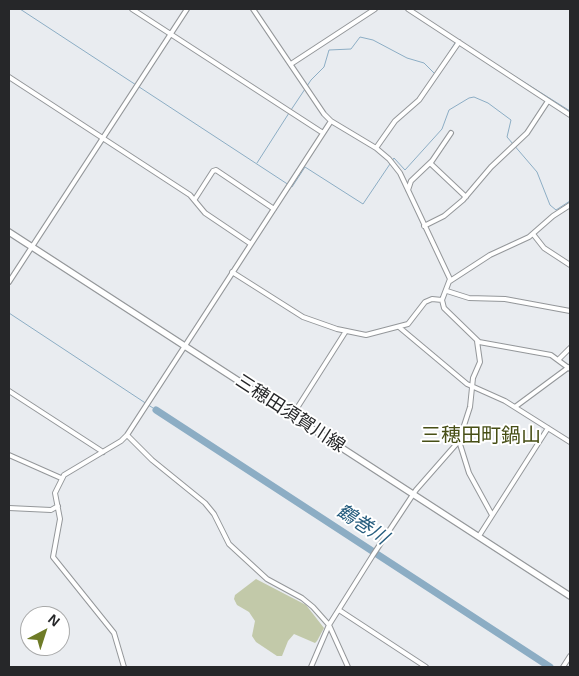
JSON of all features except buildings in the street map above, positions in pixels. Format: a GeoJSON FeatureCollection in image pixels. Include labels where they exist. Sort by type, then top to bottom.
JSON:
{"type":"FeatureCollection","features":[{"type":"Feature","properties":{"kind":"main road","name":"三穂田須賀川線"},"geometry":{"type":"LineString","coordinates":[[9,232],[570,596]]}},
{"type":"Feature","properties":{"kind":"street"},"geometry":{"type":"LineString","coordinates":[[132,9],[323,133]]}},
{"type":"Feature","properties":{"kind":"street"},"geometry":{"type":"LineString","coordinates":[[9,282],[187,9]]}},
{"type":"Feature","properties":{"kind":"street"},"geometry":{"type":"LineString","coordinates":[[253,9],[331,121],[376,148],[394,166],[408,190],[450,281]]}},
{"type":"Feature","properties":{"kind":"street"},"geometry":{"type":"LineString","coordinates":[[291,64],[375,9]]}},
{"type":"Feature","properties":{"kind":"street"},"geometry":{"type":"LineString","coordinates":[[408,9],[570,115]]}},
{"type":"Feature","properties":{"kind":"street"},"geometry":{"type":"LineString","coordinates":[[376,148],[394,121],[419,100],[459,42]]}},
{"type":"Feature","properties":{"kind":"street"},"geometry":{"type":"LineString","coordinates":[[9,77],[195,199],[205,213],[251,244]]}},
{"type":"Feature","properties":{"kind":"street"},"geometry":{"type":"LineString","coordinates":[[424,226],[444,216],[466,197],[491,166],[527,133],[548,101]]}},
{"type":"Feature","properties":{"kind":"street"},"geometry":{"type":"LineString","coordinates":[[124,667],[114,633],[54,557],[60,522],[58,506],[54,495],[61,478],[121,441],[127,434],[331,121]]}},
{"type":"Feature","properties":{"kind":"street"},"geometry":{"type":"LineString","coordinates":[[408,190],[411,181],[430,163],[451,133]]}},
{"type":"Feature","properties":{"kind":"street"},"geometry":{"type":"LineString","coordinates":[[430,163],[466,197]]}},
{"type":"Feature","properties":{"kind":"street"},"geometry":{"type":"LineString","coordinates":[[195,199],[213,170],[216,170],[274,209]]}},
{"type":"Feature","properties":{"kind":"street"},"geometry":{"type":"LineString","coordinates":[[515,407],[569,366],[559,359],[545,354],[477,341],[444,308],[442,300],[450,281],[490,255],[519,244],[553,216],[570,205]]}},
{"type":"Feature","properties":{"kind":"street"},"geometry":{"type":"LineString","coordinates":[[533,234],[544,248],[570,265]]}},
{"type":"Feature","properties":{"kind":"street"},"geometry":{"type":"LineString","coordinates":[[232,272],[303,317],[346,331],[370,335],[411,322],[417,310],[425,302],[432,299],[442,300]]}},
{"type":"Feature","properties":{"kind":"street"},"geometry":{"type":"LineString","coordinates":[[447,291],[469,298],[505,299],[570,311]]}},
{"type":"Feature","properties":{"kind":"street"},"geometry":{"type":"LineString","coordinates":[[399,327],[473,387],[492,394],[515,407],[570,442]]}},
{"type":"Feature","properties":{"kind":"street"},"geometry":{"type":"LineString","coordinates":[[292,416],[346,331]]}},
{"type":"Feature","properties":{"kind":"street"},"geometry":{"type":"LineString","coordinates":[[311,667],[329,625],[373,555],[414,494],[459,441],[470,407],[474,378],[480,360],[477,341]]}},
{"type":"Feature","properties":{"kind":"street"},"geometry":{"type":"LineString","coordinates":[[559,359],[570,348]]}},
{"type":"Feature","properties":{"kind":"street"},"geometry":{"type":"LineString","coordinates":[[9,391],[103,452]]}},
{"type":"Feature","properties":{"kind":"street"},"geometry":{"type":"LineString","coordinates":[[479,536],[548,428]]}},
{"type":"Feature","properties":{"kind":"street"},"geometry":{"type":"LineString","coordinates":[[127,434],[152,460],[205,503],[214,514],[229,544],[267,579],[305,600],[329,625],[348,667]]}},
{"type":"Feature","properties":{"kind":"street"},"geometry":{"type":"LineString","coordinates":[[459,441],[469,473],[492,515]]}},
{"type":"Feature","properties":{"kind":"street"},"geometry":{"type":"LineString","coordinates":[[9,455],[61,478]]}},
{"type":"Feature","properties":{"kind":"street"},"geometry":{"type":"LineString","coordinates":[[9,508],[52,510],[58,506]]}},
{"type":"Feature","properties":{"kind":"street"},"geometry":{"type":"LineString","coordinates":[[339,610],[426,667]]}},
{"type":"Feature","properties":{"kind":"street"},"geometry":{"type":"LineString","coordinates":[[562,667],[570,656]]}},
{"type":"Feature","properties":{"kind":"green space"},"geometry":{"type":"Polygon","coordinates":[[[256,579],[306,605],[324,628],[315,643],[294,634],[288,641],[282,656],[277,656],[256,642],[252,636],[255,621],[249,612],[237,605],[234,599],[235,595],[256,579]]]}},
{"type":"Feature","properties":{"kind":"waterway"},"geometry":{"type":"LineString","coordinates":[[20,9],[292,187],[305,167],[363,204],[394,158],[405,170],[442,129],[449,110],[474,97],[488,103],[511,120],[507,137],[537,172],[550,205],[556,210],[570,201]]}},
{"type":"Feature","properties":{"kind":"waterway"},"geometry":{"type":"LineString","coordinates":[[291,110],[311,80],[324,67],[329,50],[351,49],[360,37],[373,40],[407,58],[424,63],[435,74]]}},
{"type":"Feature","properties":{"kind":"waterway"},"geometry":{"type":"LineString","coordinates":[[457,40],[570,111]]}},
{"type":"Feature","properties":{"kind":"waterway"},"geometry":{"type":"LineString","coordinates":[[440,67],[455,43]]}},
{"type":"Feature","properties":{"kind":"waterway"},"geometry":{"type":"LineString","coordinates":[[257,163],[289,113]]}},
{"type":"Feature","properties":{"kind":"waterway"},"geometry":{"type":"LineString","coordinates":[[9,313],[156,410]]}},
{"type":"Feature","properties":{"kind":"waterway","name":"鶴巻川"},"geometry":{"type":"LineString","coordinates":[[156,410],[550,667]]}},
{"type":"Feature","properties":{"kind":"district","name":"三穂田町鍋山"},"geometry":{"type":"Point","coordinates":[481,436]}}]}
